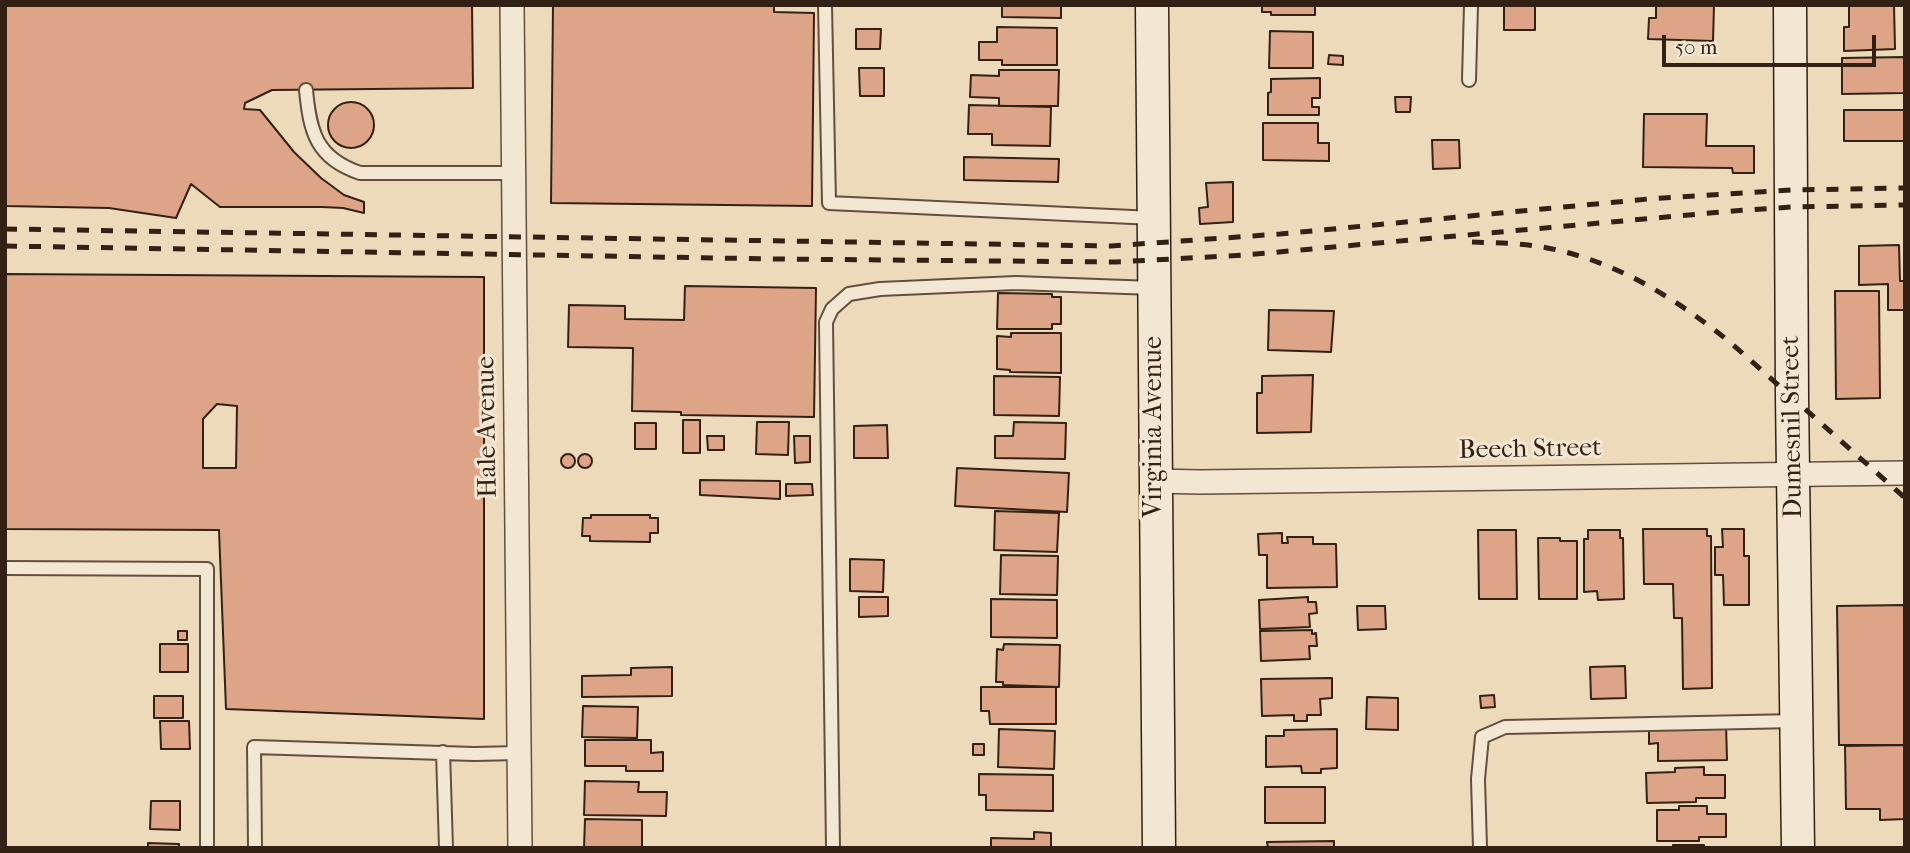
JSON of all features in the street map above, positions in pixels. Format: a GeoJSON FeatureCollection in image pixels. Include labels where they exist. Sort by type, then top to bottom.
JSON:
{"type":"FeatureCollection","features":[{"type":"Feature","properties":{"kind":"main road","name":"Virginia Avenue"},"geometry":{"type":"LineString","coordinates":[[1152,5],[1159,848]]}},
{"type":"Feature","properties":{"kind":"main road","name":"Dumesnil Street"},"geometry":{"type":"LineString","coordinates":[[1790,5],[1798,848]]}},
{"type":"Feature","properties":{"kind":"street","name":"Hale Avenue"},"geometry":{"type":"LineString","coordinates":[[512,5],[520,848]]}},
{"type":"Feature","properties":{"kind":"street","name":"Beech Street"},"geometry":{"type":"LineString","coordinates":[[1156,481],[1905,473]]}},
{"type":"Feature","properties":{"kind":"lane"},"geometry":{"type":"LineString","coordinates":[[825,5],[829,203],[1154,218]]}},
{"type":"Feature","properties":{"kind":"lane"},"geometry":{"type":"LineString","coordinates":[[1469,80],[1471,5]]}},
{"type":"Feature","properties":{"kind":"lane"},"geometry":{"type":"LineString","coordinates":[[306,90],[309,121],[315,136],[326,154],[342,167],[360,173],[514,173]]}},
{"type":"Feature","properties":{"kind":"lane"},"geometry":{"type":"LineString","coordinates":[[833,848],[826,322],[832,309],[849,294],[880,289],[1016,283],[1155,288]]}},
{"type":"Feature","properties":{"kind":"lane"},"geometry":{"type":"LineString","coordinates":[[5,568],[207,569],[207,848]]}},
{"type":"Feature","properties":{"kind":"lane"},"geometry":{"type":"LineString","coordinates":[[1480,848],[1478,779],[1482,737],[1505,727],[1797,721]]}},
{"type":"Feature","properties":{"kind":"lane"},"geometry":{"type":"LineString","coordinates":[[255,848],[254,747],[519,753]]}},
{"type":"Feature","properties":{"kind":"lane"},"geometry":{"type":"LineString","coordinates":[[443,752],[446,848]]}},
{"type":"Feature","properties":{"kind":"building"},"geometry":{"type":"Polygon","coordinates":[[[5,5],[472,5],[473,88],[272,90],[245,103],[244,109],[260,110],[294,152],[321,178],[344,195],[364,202],[364,213],[322,207],[220,207],[191,184],[176,218],[109,208],[5,206],[5,5]]]}},
{"type":"Feature","properties":{"kind":"building"},"geometry":{"type":"Polygon","coordinates":[[[553,5],[774,5],[774,12],[814,13],[812,206],[551,203],[553,5]]]}},
{"type":"Feature","properties":{"kind":"building"},"geometry":{"type":"Polygon","coordinates":[[[1002,5],[1061,5],[1061,18],[1002,17],[1002,5]]]}},
{"type":"Feature","properties":{"kind":"building"},"geometry":{"type":"Polygon","coordinates":[[[1262,5],[1315,5],[1315,15],[1271,15],[1271,12],[1262,12],[1262,5]]]}},
{"type":"Feature","properties":{"kind":"building"},"geometry":{"type":"Polygon","coordinates":[[[1504,5],[1535,5],[1535,30],[1504,30],[1504,5]]]}},
{"type":"Feature","properties":{"kind":"building"},"geometry":{"type":"Polygon","coordinates":[[[1656,5],[1714,6],[1713,41],[1648,39],[1649,18],[1656,18],[1656,5]]]}},
{"type":"Feature","properties":{"kind":"building"},"geometry":{"type":"Polygon","coordinates":[[[1849,5],[1894,5],[1895,49],[1844,51],[1844,27],[1849,27],[1849,5]]]}},
{"type":"Feature","properties":{"kind":"building"},"geometry":{"type":"Polygon","coordinates":[[[997,27],[1057,28],[1057,65],[1002,65],[1002,60],[979,60],[979,42],[997,42],[997,27]]]}},
{"type":"Feature","properties":{"kind":"building"},"geometry":{"type":"Polygon","coordinates":[[[856,29],[881,29],[880,49],[856,49],[856,29]]]}},
{"type":"Feature","properties":{"kind":"building"},"geometry":{"type":"Polygon","coordinates":[[[1270,31],[1313,32],[1313,68],[1269,68],[1270,31]]]}},
{"type":"Feature","properties":{"kind":"building"},"geometry":{"type":"Polygon","coordinates":[[[1329,55],[1343,56],[1343,65],[1328,64],[1329,55]]]}},
{"type":"Feature","properties":{"kind":"building"},"geometry":{"type":"Polygon","coordinates":[[[1905,57],[1905,93],[1842,94],[1842,58],[1905,57]]]}},
{"type":"Feature","properties":{"kind":"building"},"geometry":{"type":"Polygon","coordinates":[[[859,68],[884,68],[884,96],[860,96],[859,68]]]}},
{"type":"Feature","properties":{"kind":"building"},"geometry":{"type":"Polygon","coordinates":[[[999,70],[1059,70],[1058,106],[999,106],[999,98],[970,97],[971,75],[999,76],[999,70]]]}},
{"type":"Feature","properties":{"kind":"building"},"geometry":{"type":"Polygon","coordinates":[[[1320,78],[1320,98],[1312,98],[1312,107],[1319,107],[1319,115],[1268,115],[1271,79],[1320,78]]]}},
{"type":"Feature","properties":{"kind":"building"},"geometry":{"type":"Polygon","coordinates":[[[1395,97],[1411,97],[1410,112],[1396,112],[1395,97]]]}},
{"type":"Feature","properties":{"kind":"building"},"geometry":{"type":"Polygon","coordinates":[[[351,102],[367,109],[374,125],[367,141],[351,148],[335,141],[328,125],[335,109],[351,102]]]}},
{"type":"Feature","properties":{"kind":"building"},"geometry":{"type":"Polygon","coordinates":[[[969,105],[1051,107],[1050,146],[992,145],[992,134],[968,134],[969,105]]]}},
{"type":"Feature","properties":{"kind":"building"},"geometry":{"type":"Polygon","coordinates":[[[1844,110],[1905,110],[1905,141],[1844,141],[1844,110]]]}},
{"type":"Feature","properties":{"kind":"building"},"geometry":{"type":"Polygon","coordinates":[[[1644,114],[1707,114],[1706,146],[1754,146],[1754,173],[1733,173],[1732,168],[1643,167],[1644,114]]]}},
{"type":"Feature","properties":{"kind":"building"},"geometry":{"type":"Polygon","coordinates":[[[1263,123],[1318,123],[1318,143],[1329,143],[1329,161],[1263,160],[1263,123]]]}},
{"type":"Feature","properties":{"kind":"building"},"geometry":{"type":"Polygon","coordinates":[[[1432,140],[1459,140],[1460,168],[1433,169],[1432,140]]]}},
{"type":"Feature","properties":{"kind":"building"},"geometry":{"type":"Polygon","coordinates":[[[964,157],[1059,159],[1058,182],[964,180],[964,157]]]}},
{"type":"Feature","properties":{"kind":"building"},"geometry":{"type":"Polygon","coordinates":[[[1233,182],[1233,222],[1200,224],[1199,208],[1208,207],[1206,183],[1233,182]]]}},
{"type":"Feature","properties":{"kind":"building"},"geometry":{"type":"Polygon","coordinates":[[[1899,245],[1900,281],[1905,281],[1905,310],[1888,310],[1888,284],[1859,285],[1859,246],[1899,245]]]}},
{"type":"Feature","properties":{"kind":"building"},"geometry":{"type":"Polygon","coordinates":[[[5,274],[484,277],[484,719],[226,709],[219,530],[5,529],[5,274]],[[217,404],[203,419],[203,468],[236,468],[237,406],[217,404]]]}},
{"type":"Feature","properties":{"kind":"building"},"geometry":{"type":"Polygon","coordinates":[[[685,286],[816,288],[814,417],[681,415],[681,412],[632,411],[633,348],[568,347],[569,305],[625,306],[625,319],[684,320],[685,286]]]}},
{"type":"Feature","properties":{"kind":"building"},"geometry":{"type":"Polygon","coordinates":[[[1835,291],[1879,291],[1880,398],[1836,399],[1835,291]]]}},
{"type":"Feature","properties":{"kind":"building"},"geometry":{"type":"Polygon","coordinates":[[[998,293],[1052,294],[1052,297],[1061,297],[1061,324],[1052,324],[1052,329],[997,329],[998,293]]]}},
{"type":"Feature","properties":{"kind":"building"},"geometry":{"type":"Polygon","coordinates":[[[1269,310],[1334,311],[1331,352],[1268,350],[1269,310]]]}},
{"type":"Feature","properties":{"kind":"building"},"geometry":{"type":"Polygon","coordinates":[[[1011,333],[1061,333],[1061,373],[1010,372],[997,369],[997,336],[1011,337],[1011,333]]]}},
{"type":"Feature","properties":{"kind":"building"},"geometry":{"type":"Polygon","coordinates":[[[1313,375],[1311,432],[1257,433],[1257,393],[1262,393],[1262,376],[1313,375]]]}},
{"type":"Feature","properties":{"kind":"building"},"geometry":{"type":"Polygon","coordinates":[[[994,376],[1060,377],[1059,416],[994,415],[994,376]]]}},
{"type":"Feature","properties":{"kind":"building"},"geometry":{"type":"Polygon","coordinates":[[[683,420],[700,420],[700,453],[683,453],[683,420]]]}},
{"type":"Feature","properties":{"kind":"building"},"geometry":{"type":"Polygon","coordinates":[[[757,422],[789,422],[788,455],[756,454],[757,422]]]}},
{"type":"Feature","properties":{"kind":"building"},"geometry":{"type":"Polygon","coordinates":[[[1014,422],[1066,423],[1065,459],[995,458],[995,436],[1013,436],[1014,422]]]}},
{"type":"Feature","properties":{"kind":"building"},"geometry":{"type":"Polygon","coordinates":[[[635,423],[656,423],[656,449],[635,449],[635,423]]]}},
{"type":"Feature","properties":{"kind":"building"},"geometry":{"type":"Polygon","coordinates":[[[887,425],[888,458],[854,458],[854,426],[887,425]]]}},
{"type":"Feature","properties":{"kind":"building"},"geometry":{"type":"Polygon","coordinates":[[[707,436],[724,436],[724,450],[708,450],[707,436]]]}},
{"type":"Feature","properties":{"kind":"building"},"geometry":{"type":"Polygon","coordinates":[[[794,436],[810,436],[810,462],[795,463],[794,436]]]}},
{"type":"Feature","properties":{"kind":"building"},"geometry":{"type":"Polygon","coordinates":[[[565,454],[571,454],[575,461],[571,468],[565,468],[561,464],[561,458],[565,454]]]}},
{"type":"Feature","properties":{"kind":"building"},"geometry":{"type":"Polygon","coordinates":[[[582,454],[588,454],[592,461],[588,468],[582,468],[578,464],[578,458],[582,454]]]}},
{"type":"Feature","properties":{"kind":"building"},"geometry":{"type":"Polygon","coordinates":[[[957,468],[1069,473],[1067,512],[955,506],[957,468]]]}},
{"type":"Feature","properties":{"kind":"building"},"geometry":{"type":"Polygon","coordinates":[[[700,480],[780,481],[780,499],[700,495],[700,480]]]}},
{"type":"Feature","properties":{"kind":"building"},"geometry":{"type":"Polygon","coordinates":[[[786,484],[812,484],[813,495],[786,496],[786,484]]]}},
{"type":"Feature","properties":{"kind":"building"},"geometry":{"type":"Polygon","coordinates":[[[995,511],[1059,513],[1057,552],[994,550],[995,511]]]}},
{"type":"Feature","properties":{"kind":"building"},"geometry":{"type":"Polygon","coordinates":[[[591,515],[650,515],[650,518],[658,518],[658,533],[650,533],[650,542],[590,541],[590,536],[582,536],[583,518],[591,518],[591,515]]]}},
{"type":"Feature","properties":{"kind":"building"},"geometry":{"type":"Polygon","coordinates":[[[1643,529],[1707,529],[1707,536],[1711,536],[1712,688],[1683,689],[1682,618],[1674,618],[1673,584],[1644,584],[1643,529]]]}},
{"type":"Feature","properties":{"kind":"building"},"geometry":{"type":"Polygon","coordinates":[[[1722,529],[1744,529],[1744,556],[1749,556],[1749,605],[1724,605],[1723,575],[1715,575],[1715,547],[1723,547],[1722,529]]]}},
{"type":"Feature","properties":{"kind":"building"},"geometry":{"type":"Polygon","coordinates":[[[1478,530],[1516,530],[1517,599],[1479,599],[1478,530]]]}},
{"type":"Feature","properties":{"kind":"building"},"geometry":{"type":"Polygon","coordinates":[[[1588,530],[1620,530],[1620,538],[1623,538],[1624,599],[1598,600],[1597,591],[1584,592],[1584,539],[1588,539],[1588,530]]]}},
{"type":"Feature","properties":{"kind":"building"},"geometry":{"type":"Polygon","coordinates":[[[1282,533],[1282,543],[1288,543],[1287,537],[1313,537],[1313,544],[1336,544],[1337,587],[1267,588],[1267,555],[1259,555],[1258,534],[1282,533]]]}},
{"type":"Feature","properties":{"kind":"building"},"geometry":{"type":"Polygon","coordinates":[[[1538,538],[1577,541],[1577,599],[1539,599],[1538,538]]]}},
{"type":"Feature","properties":{"kind":"building"},"geometry":{"type":"Polygon","coordinates":[[[1001,555],[1058,556],[1057,595],[1000,594],[1001,555]]]}},
{"type":"Feature","properties":{"kind":"building"},"geometry":{"type":"Polygon","coordinates":[[[850,559],[884,560],[883,592],[850,591],[850,559]]]}},
{"type":"Feature","properties":{"kind":"building"},"geometry":{"type":"Polygon","coordinates":[[[859,597],[888,597],[888,616],[859,617],[859,597]]]}},
{"type":"Feature","properties":{"kind":"building"},"geometry":{"type":"Polygon","coordinates":[[[1308,597],[1308,602],[1316,602],[1317,613],[1309,614],[1310,627],[1260,629],[1259,600],[1308,597]]]}},
{"type":"Feature","properties":{"kind":"building"},"geometry":{"type":"Polygon","coordinates":[[[991,599],[1057,600],[1057,638],[991,637],[991,599]]]}},
{"type":"Feature","properties":{"kind":"building"},"geometry":{"type":"Polygon","coordinates":[[[1905,605],[1905,745],[1839,745],[1837,606],[1905,605]]]}},
{"type":"Feature","properties":{"kind":"building"},"geometry":{"type":"Polygon","coordinates":[[[1357,606],[1385,606],[1386,629],[1358,630],[1357,606]]]}},
{"type":"Feature","properties":{"kind":"building"},"geometry":{"type":"Polygon","coordinates":[[[1312,630],[1312,634],[1316,633],[1317,646],[1309,646],[1310,659],[1261,661],[1260,631],[1312,630]]]}},
{"type":"Feature","properties":{"kind":"building"},"geometry":{"type":"Polygon","coordinates":[[[178,631],[187,631],[187,640],[178,640],[178,631]]]}},
{"type":"Feature","properties":{"kind":"building"},"geometry":{"type":"Polygon","coordinates":[[[160,644],[188,644],[188,672],[160,672],[160,644]]]}},
{"type":"Feature","properties":{"kind":"building"},"geometry":{"type":"Polygon","coordinates":[[[1004,644],[1060,645],[1059,687],[1003,685],[1003,682],[996,682],[997,649],[1003,650],[1004,644]]]}},
{"type":"Feature","properties":{"kind":"building"},"geometry":{"type":"Polygon","coordinates":[[[1625,666],[1626,698],[1591,699],[1590,667],[1625,666]]]}},
{"type":"Feature","properties":{"kind":"building"},"geometry":{"type":"Polygon","coordinates":[[[672,667],[672,696],[582,697],[582,676],[631,675],[631,668],[672,667]]]}},
{"type":"Feature","properties":{"kind":"building"},"geometry":{"type":"Polygon","coordinates":[[[1332,678],[1332,698],[1320,699],[1321,715],[1307,715],[1307,721],[1294,721],[1294,715],[1262,716],[1261,679],[1332,678]]]}},
{"type":"Feature","properties":{"kind":"building"},"geometry":{"type":"Polygon","coordinates":[[[981,687],[1056,687],[1056,724],[990,724],[989,711],[981,711],[981,687]]]}},
{"type":"Feature","properties":{"kind":"building"},"geometry":{"type":"Polygon","coordinates":[[[1494,695],[1495,707],[1481,708],[1480,696],[1494,695]]]}},
{"type":"Feature","properties":{"kind":"building"},"geometry":{"type":"Polygon","coordinates":[[[154,696],[183,696],[183,718],[154,718],[154,696]]]}},
{"type":"Feature","properties":{"kind":"building"},"geometry":{"type":"Polygon","coordinates":[[[1367,697],[1398,698],[1398,730],[1366,729],[1367,697]]]}},
{"type":"Feature","properties":{"kind":"building"},"geometry":{"type":"Polygon","coordinates":[[[583,706],[638,707],[637,738],[582,737],[583,706]]]}},
{"type":"Feature","properties":{"kind":"building"},"geometry":{"type":"Polygon","coordinates":[[[160,721],[189,721],[190,749],[161,749],[160,721]]]}},
{"type":"Feature","properties":{"kind":"building"},"geometry":{"type":"Polygon","coordinates":[[[1726,724],[1727,760],[1658,761],[1658,743],[1649,744],[1649,726],[1726,724]]]}},
{"type":"Feature","properties":{"kind":"building"},"geometry":{"type":"Polygon","coordinates":[[[999,729],[1055,731],[1054,769],[998,767],[999,729]]]}},
{"type":"Feature","properties":{"kind":"building"},"geometry":{"type":"Polygon","coordinates":[[[1337,729],[1337,768],[1321,769],[1321,773],[1302,773],[1301,766],[1266,767],[1266,736],[1284,736],[1284,730],[1337,729]]]}},
{"type":"Feature","properties":{"kind":"building"},"geometry":{"type":"Polygon","coordinates":[[[585,740],[651,740],[651,753],[663,752],[663,771],[626,771],[626,766],[585,766],[585,740]]]}},
{"type":"Feature","properties":{"kind":"building"},"geometry":{"type":"Polygon","coordinates":[[[973,744],[984,744],[984,755],[973,755],[973,744]]]}},
{"type":"Feature","properties":{"kind":"building"},"geometry":{"type":"Polygon","coordinates":[[[1905,745],[1905,819],[1880,820],[1880,809],[1846,809],[1845,746],[1905,745]]]}},
{"type":"Feature","properties":{"kind":"building"},"geometry":{"type":"Polygon","coordinates":[[[1704,767],[1704,775],[1725,775],[1725,798],[1696,798],[1696,802],[1647,803],[1646,773],[1704,767]]]}},
{"type":"Feature","properties":{"kind":"building"},"geometry":{"type":"Polygon","coordinates":[[[979,774],[1053,775],[1053,811],[986,810],[986,795],[979,795],[979,774]]]}},
{"type":"Feature","properties":{"kind":"building"},"geometry":{"type":"Polygon","coordinates":[[[585,781],[639,782],[638,792],[667,792],[666,816],[584,815],[585,781]]]}},
{"type":"Feature","properties":{"kind":"building"},"geometry":{"type":"Polygon","coordinates":[[[1265,787],[1325,787],[1325,823],[1265,823],[1265,787]]]}},
{"type":"Feature","properties":{"kind":"building"},"geometry":{"type":"Polygon","coordinates":[[[151,801],[180,801],[180,830],[150,829],[151,801]]]}},
{"type":"Feature","properties":{"kind":"building"},"geometry":{"type":"Polygon","coordinates":[[[1679,806],[1707,806],[1707,814],[1726,814],[1726,837],[1699,837],[1699,841],[1657,841],[1657,810],[1679,810],[1679,806]]]}},
{"type":"Feature","properties":{"kind":"building"},"geometry":{"type":"Polygon","coordinates":[[[585,819],[642,820],[642,848],[584,848],[585,819]]]}},
{"type":"Feature","properties":{"kind":"building"},"geometry":{"type":"Polygon","coordinates":[[[1034,832],[1051,833],[1051,848],[991,848],[991,838],[1034,839],[1034,832]]]}},
{"type":"Feature","properties":{"kind":"building"},"geometry":{"type":"Polygon","coordinates":[[[1334,841],[1334,848],[1268,848],[1267,842],[1334,841]]]}},
{"type":"Feature","properties":{"kind":"building"},"geometry":{"type":"Polygon","coordinates":[[[148,843],[179,844],[179,848],[148,848],[148,843]]]}},
{"type":"Feature","properties":{"kind":"building"},"geometry":{"type":"Polygon","coordinates":[[[1673,845],[1704,845],[1704,848],[1673,848],[1673,845]]]}},
{"type":"Feature","properties":{"kind":"railway"},"geometry":{"type":"LineString","coordinates":[[5,229],[1111,246],[1280,234],[1648,199],[1792,190],[1905,188]]}},
{"type":"Feature","properties":{"kind":"railway"},"geometry":{"type":"LineString","coordinates":[[5,246],[1116,262],[1245,255],[1733,211],[1905,205]]}},
{"type":"Feature","properties":{"kind":"railway"},"geometry":{"type":"LineString","coordinates":[[1472,242],[1557,250],[1605,265],[1649,286],[1731,343],[1905,498]]}}]}
